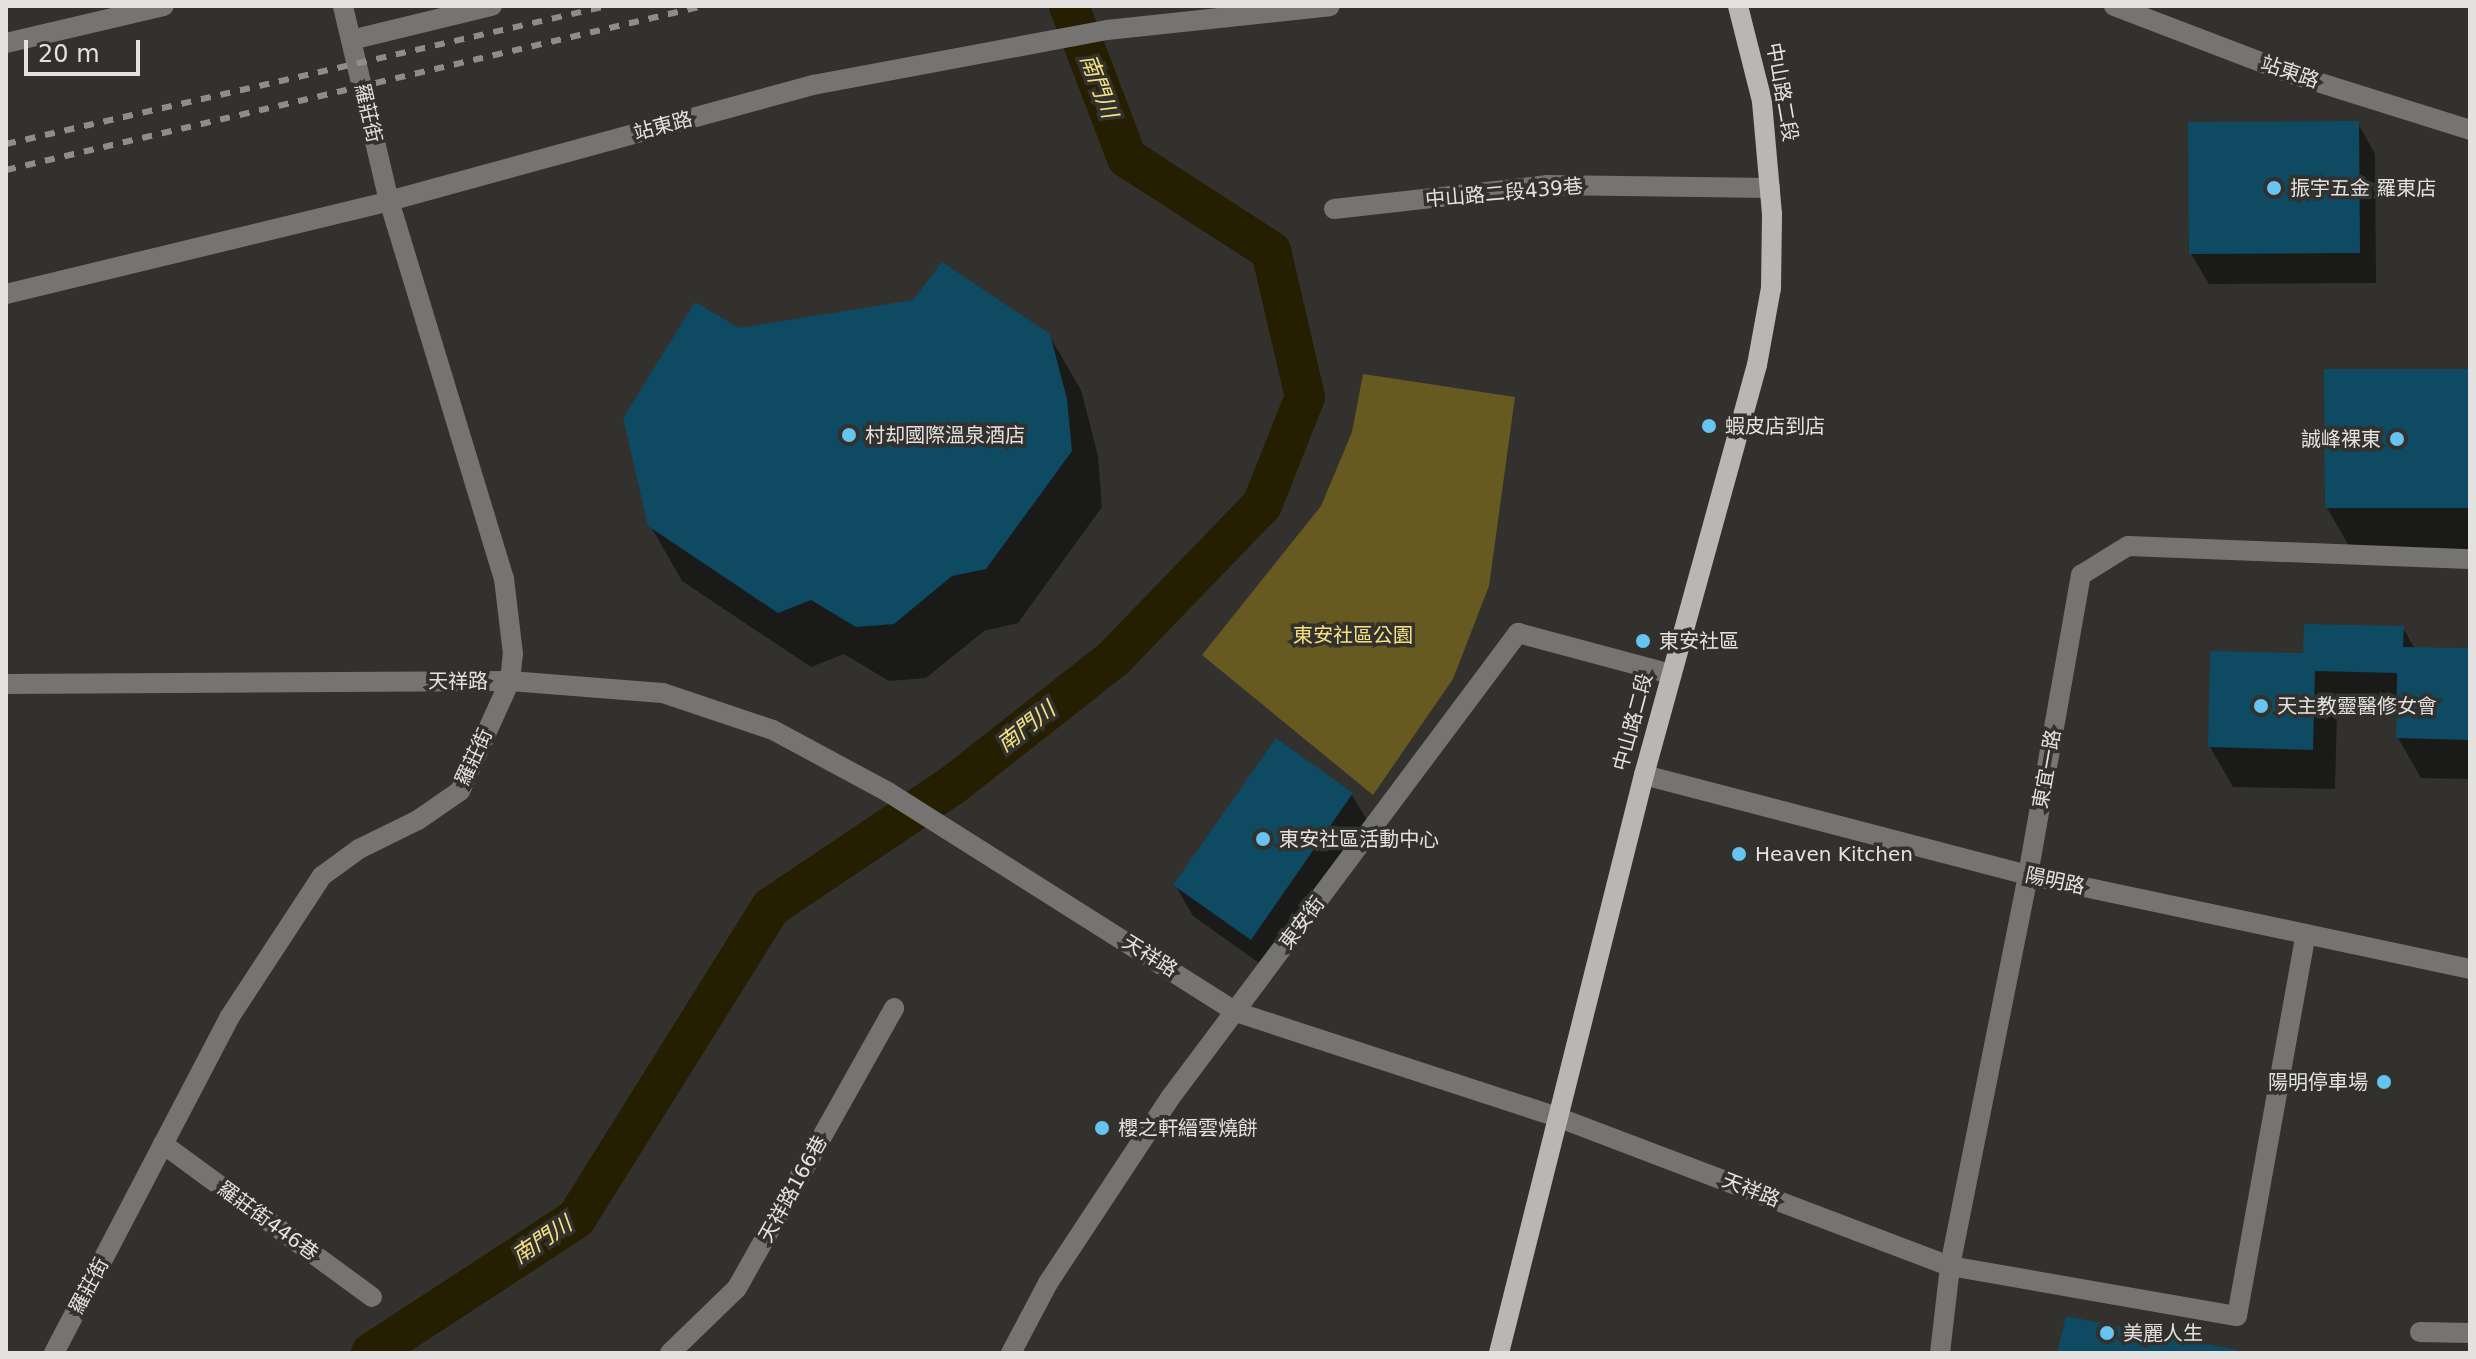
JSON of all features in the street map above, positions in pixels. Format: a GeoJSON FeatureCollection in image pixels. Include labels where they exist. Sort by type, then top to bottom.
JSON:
{"type":"FeatureCollection","features":[{"type":"Feature","properties":{"kind":"main road","name":"中山路二段"},"geometry":{"type":"LineString","coordinates":[[1499,1353],[1644,775],[1757,365],[1771,288],[1770,188],[1762,101],[1738,6]]}},
{"type":"Feature","properties":{"kind":"street"},"geometry":{"type":"LineString","coordinates":[[6,43],[164,6]]}},
{"type":"Feature","properties":{"kind":"street","name":"羅莊街"},"geometry":{"type":"LineString","coordinates":[[54,1353],[229,1018],[322,876],[460,791],[510,681],[513,654],[504,579],[389,201],[343,6]]}},
{"type":"Feature","properties":{"kind":"street"},"geometry":{"type":"LineString","coordinates":[[351,40],[492,6]]}},
{"type":"Feature","properties":{"kind":"street","name":"站東路"},"geometry":{"type":"LineString","coordinates":[[6,294],[389,201],[813,85],[1107,30],[1330,6]]}},
{"type":"Feature","properties":{"kind":"street","name":"站東路"},"geometry":{"type":"LineString","coordinates":[[2114,6],[2295,75],[2470,130]]}},
{"type":"Feature","properties":{"kind":"street","name":"中山路二段439巷"},"geometry":{"type":"LineString","coordinates":[[1334,209],[1548,185],[1770,188]]}},
{"type":"Feature","properties":{"kind":"street","name":"東宜一路"},"geometry":{"type":"LineString","coordinates":[[1940,1353],[1950,1266],[2028,875],[2081,575],[2128,546],[2470,559]]}},
{"type":"Feature","properties":{"kind":"street","name":"東安街"},"geometry":{"type":"LineString","coordinates":[[1011,1353],[1048,1283],[1170,1098],[1518,633],[1671,674]]}},
{"type":"Feature","properties":{"kind":"street","name":"天祥路"},"geometry":{"type":"LineString","coordinates":[[6,684],[510,681],[663,693],[773,730],[888,792],[1236,1012],[1557,1117],[1950,1266],[2237,1316],[2306,934]]}},
{"type":"Feature","properties":{"kind":"street","name":"陽明路"},"geometry":{"type":"LineString","coordinates":[[1644,775],[2028,875],[2470,969]]}},
{"type":"Feature","properties":{"kind":"street","name":"天祥路166巷"},"geometry":{"type":"LineString","coordinates":[[670,1353],[737,1288],[894,1008]]}},
{"type":"Feature","properties":{"kind":"street","name":"羅莊街446巷"},"geometry":{"type":"LineString","coordinates":[[163,1144],[372,1297]]}},
{"type":"Feature","properties":{"kind":"street"},"geometry":{"type":"LineString","coordinates":[[2420,1332],[2470,1333]]}},
{"type":"Feature","properties":{"kind":"green space","name":"東安社區公園"},"geometry":{"type":"Polygon","coordinates":[[[1363,374],[1515,397],[1489,586],[1453,679],[1373,795],[1202,655],[1321,506],[1352,432],[1363,374]]]}},
{"type":"Feature","properties":{"kind":"building","name":"振宇五金 羅東店"},"geometry":{"type":"Polygon","coordinates":[[[2359,121],[2360,253],[2189,254],[2188,122],[2359,121]]]}},
{"type":"Feature","properties":{"kind":"building","name":"村却國際溫泉酒店"},"geometry":{"type":"Polygon","coordinates":[[[942,262],[1050,334],[1067,399],[1072,451],[986,569],[952,576],[894,624],[856,627],[811,600],[778,613],[648,526],[623,418],[695,302],[739,328],[913,300],[942,262]]]}},
{"type":"Feature","properties":{"kind":"building","name":"誠峰裸東"},"geometry":{"type":"Polygon","coordinates":[[[2324,369],[2470,369],[2470,508],[2325,508],[2324,369]]]}},
{"type":"Feature","properties":{"kind":"building","name":"天主教靈醫修女會"},"geometry":{"type":"Polygon","coordinates":[[[2304,624],[2404,626],[2403,647],[2470,648],[2470,740],[2396,738],[2397,673],[2315,671],[2313,750],[2208,747],[2210,651],[2303,653],[2304,624]]]}},
{"type":"Feature","properties":{"kind":"building","name":"東安社區活動中心"},"geometry":{"type":"Polygon","coordinates":[[[1276,738],[1353,793],[1251,940],[1173,885],[1276,738]]]}},
{"type":"Feature","properties":{"kind":"building","name":"美麗人生"},"geometry":{"type":"Polygon","coordinates":[[[2066,1316],[2237,1350],[2236,1353],[2057,1353],[2066,1316]]]}},
{"type":"Feature","properties":{"kind":"waterway","name":"南門川"},"geometry":{"type":"LineString","coordinates":[[371,1353],[576,1219],[771,907],[954,784],[1114,658],[1262,505],[1305,397],[1271,251],[1127,158],[1069,6]]}},
{"type":"Feature","properties":{"kind":"railway"},"geometry":{"type":"LineString","coordinates":[[6,144],[607,6]]}},
{"type":"Feature","properties":{"kind":"railway"},"geometry":{"type":"LineString","coordinates":[[6,170],[703,6]]}},
{"type":"Feature","properties":{"kind":"place","name":"振宇五金 羅東店"},"geometry":{"type":"Point","coordinates":[2274,188]}},
{"type":"Feature","properties":{"kind":"place","name":"蝦皮店到店"},"geometry":{"type":"Point","coordinates":[1709,426]}},
{"type":"Feature","properties":{"kind":"place","name":"村却國際溫泉酒店"},"geometry":{"type":"Point","coordinates":[849,435]}},
{"type":"Feature","properties":{"kind":"place","name":"誠峰裸東"},"geometry":{"type":"Point","coordinates":[2397,439]}},
{"type":"Feature","properties":{"kind":"place","name":"東安社區"},"geometry":{"type":"Point","coordinates":[1643,641]}},
{"type":"Feature","properties":{"kind":"place","name":"天主教靈醫修女會"},"geometry":{"type":"Point","coordinates":[2261,706]}},
{"type":"Feature","properties":{"kind":"place","name":"東安社區活動中心"},"geometry":{"type":"Point","coordinates":[1263,839]}},
{"type":"Feature","properties":{"kind":"place","name":"Heaven Kitchen"},"geometry":{"type":"Point","coordinates":[1739,854]}},
{"type":"Feature","properties":{"kind":"place","name":"陽明停車場"},"geometry":{"type":"Point","coordinates":[2384,1082]}},
{"type":"Feature","properties":{"kind":"place","name":"櫻之軒縉雲燒餅"},"geometry":{"type":"Point","coordinates":[1102,1128]}},
{"type":"Feature","properties":{"kind":"place","name":"美麗人生"},"geometry":{"type":"Point","coordinates":[2107,1333]}}]}
